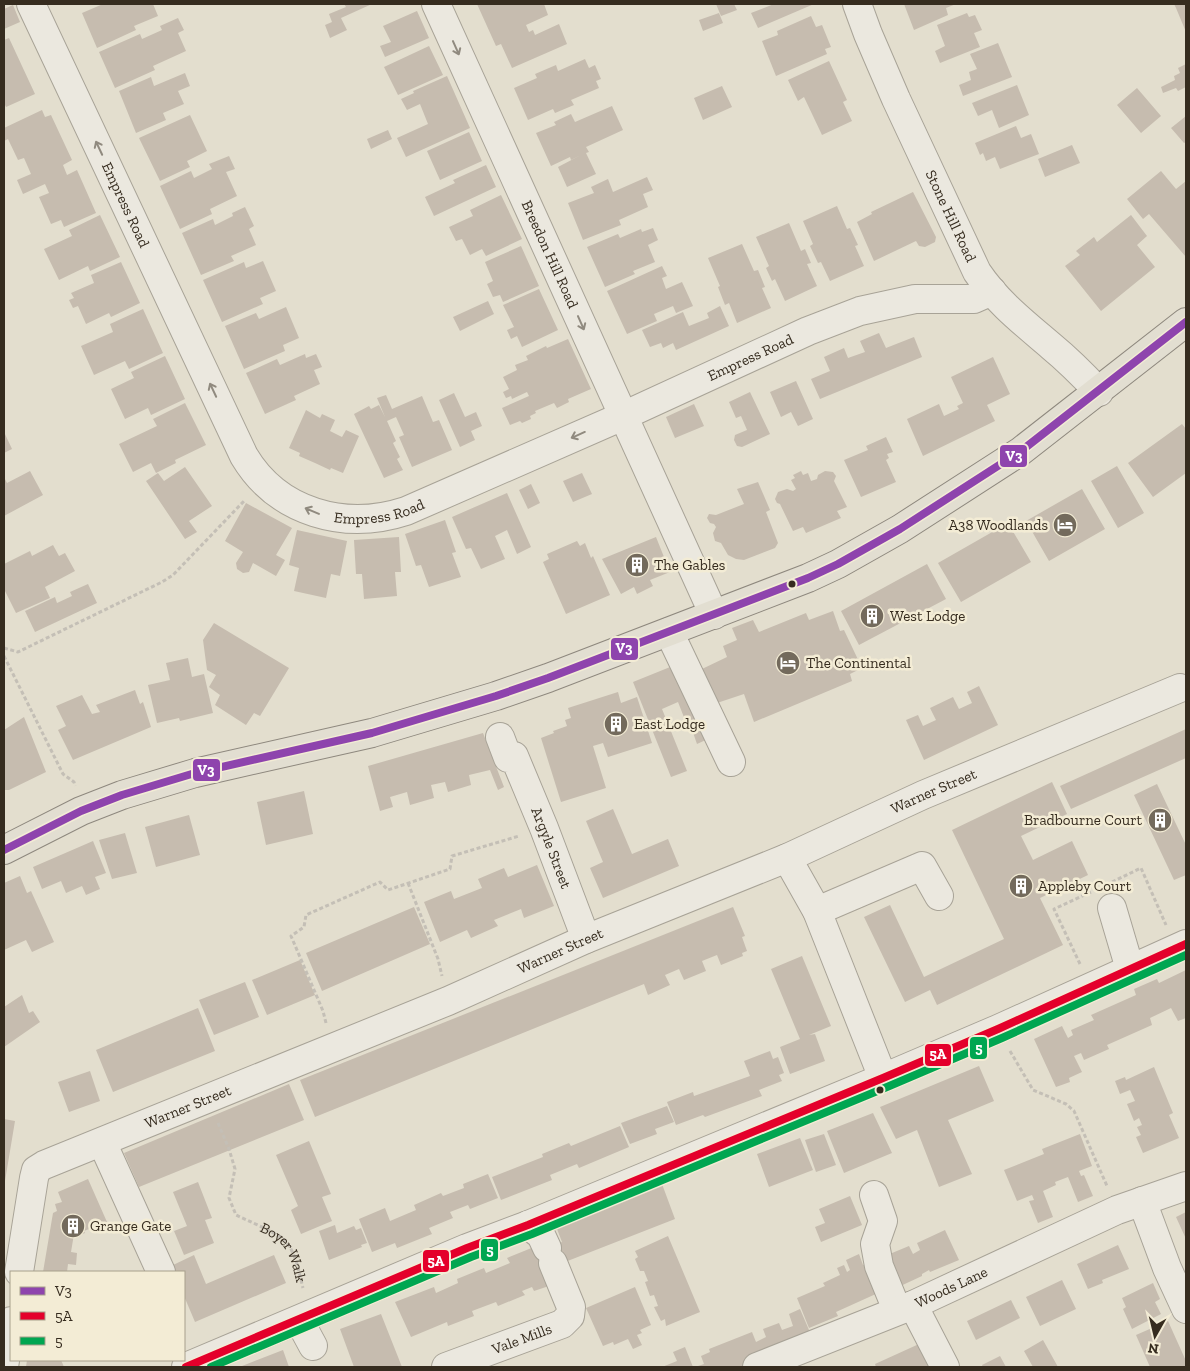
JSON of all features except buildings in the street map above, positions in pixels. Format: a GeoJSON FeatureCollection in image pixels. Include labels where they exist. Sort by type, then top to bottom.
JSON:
{"type":"FeatureCollection","features":[{"type":"Feature","properties":{"kind":"main road"},"geometry":{"type":"LineString","coordinates":[[4,850],[72,815],[122,795],[195,773],[407,724],[548,678],[808,578],[873,545],[930,511],[1021,451],[1099,392],[1186,322]]}},
{"type":"Feature","properties":{"kind":"street","name":"Empress Road"},"geometry":{"type":"LineString","coordinates":[[31,4],[244,456],[263,482],[284,497],[322,516],[354,520],[379,518],[406,511],[623,416],[808,331],[860,311],[915,299],[974,299],[992,291]]}},
{"type":"Feature","properties":{"kind":"street","name":"Breedon Hill Road"},"geometry":{"type":"LineString","coordinates":[[436,4],[714,615]]}},
{"type":"Feature","properties":{"kind":"street","name":"Stone Hill Road"},"geometry":{"type":"LineString","coordinates":[[857,4],[896,99],[971,262],[992,291],[1014,316],[1064,357],[1099,392]]}},
{"type":"Feature","properties":{"kind":"street"},"geometry":{"type":"LineString","coordinates":[[669,632],[730,762]]}},
{"type":"Feature","properties":{"kind":"street","name":"Warner Street"},"geometry":{"type":"LineString","coordinates":[[19,1271],[34,1178],[36,1170],[44,1165],[439,1004],[586,939],[787,858],[923,795],[1180,688]]}},
{"type":"Feature","properties":{"kind":"street","name":"Argyle Street"},"geometry":{"type":"LineString","coordinates":[[507,746],[544,828],[586,939]]}},
{"type":"Feature","properties":{"kind":"street"},"geometry":{"type":"LineString","coordinates":[[787,858],[817,911],[883,1078]]}},
{"type":"Feature","properties":{"kind":"street"},"geometry":{"type":"LineString","coordinates":[[817,911],[922,866],[939,896]]}},
{"type":"Feature","properties":{"kind":"street"},"geometry":{"type":"LineString","coordinates":[[1112,908],[1130,969]]}},
{"type":"Feature","properties":{"kind":"street"},"geometry":{"type":"LineString","coordinates":[[186,1367],[467,1248],[528,1225],[883,1078],[998,1029],[1186,944]]}},
{"type":"Feature","properties":{"kind":"street"},"geometry":{"type":"LineString","coordinates":[[102,1142],[162,1271]]}},
{"type":"Feature","properties":{"kind":"street","name":"Woods Lane"},"geometry":{"type":"LineString","coordinates":[[757,1367],[905,1308],[1117,1210],[1186,1186]]}},
{"type":"Feature","properties":{"kind":"street"},"geometry":{"type":"LineString","coordinates":[[874,1195],[883,1220],[874,1244],[879,1266],[945,1367]]}},
{"type":"Feature","properties":{"kind":"street"},"geometry":{"type":"LineString","coordinates":[[1142,1201],[1167,1268],[1186,1309]]}},
{"type":"Feature","properties":{"kind":"street","name":"Vale Mills"},"geometry":{"type":"LineString","coordinates":[[446,1367],[562,1324],[570,1316],[572,1307],[541,1235],[528,1225]]}},
{"type":"Feature","properties":{"kind":"street"},"geometry":{"type":"LineString","coordinates":[[305,1318],[313,1346]]}},
{"type":"Feature","properties":{"kind":"street"},"geometry":{"type":"LineString","coordinates":[[4,1367],[10,1328]]}},
{"type":"Feature","properties":{"kind":"path"},"geometry":{"type":"LineString","coordinates":[[4,648],[18,652],[173,575],[263,482]]}},
{"type":"Feature","properties":{"kind":"path"},"geometry":{"type":"LineString","coordinates":[[4,656],[63,774],[74,782]]}},
{"type":"Feature","properties":{"kind":"path"},"geometry":{"type":"LineString","coordinates":[[323,1011],[291,936],[304,927],[306,915],[380,882],[388,890],[450,870],[452,856],[544,828]]}},
{"type":"Feature","properties":{"kind":"path"},"geometry":{"type":"LineString","coordinates":[[408,883],[438,959]]}},
{"type":"Feature","properties":{"kind":"path"},"geometry":{"type":"LineString","coordinates":[[998,1029],[1033,1090],[1066,1104],[1074,1111],[1117,1210]]}},
{"type":"Feature","properties":{"kind":"path","name":"Boyer Walk"},"geometry":{"type":"LineString","coordinates":[[200,1100],[214,1115],[229,1149],[235,1169],[229,1198],[236,1215],[284,1240],[293,1254],[305,1318]]}},
{"type":"Feature","properties":{"kind":"transit line","name":"V3"},"geometry":{"type":"LineString","coordinates":[[4,850],[81,811],[122,795],[195,773],[372,733],[496,696],[548,678],[808,578],[838,564],[900,529],[1021,451],[1186,322]]}},
{"type":"Feature","properties":{"kind":"transit line","name":"5A"},"geometry":{"type":"LineString","coordinates":[[186,1367],[467,1248],[528,1225],[883,1078],[998,1029],[1186,944]]}},
{"type":"Feature","properties":{"kind":"transit line","name":"5"},"geometry":{"type":"LineString","coordinates":[[211,1367],[471,1257],[532,1234],[887,1087],[1002,1038],[1186,955]]}},
{"type":"Feature","properties":{"kind":"place","name":"A38 Woodlands"},"geometry":{"type":"Point","coordinates":[1065,525]}},
{"type":"Feature","properties":{"kind":"place","name":"The Gables"},"geometry":{"type":"Point","coordinates":[637,565]}},
{"type":"Feature","properties":{"kind":"place","name":"West Lodge"},"geometry":{"type":"Point","coordinates":[872,616]}},
{"type":"Feature","properties":{"kind":"place","name":"The Continental"},"geometry":{"type":"Point","coordinates":[788,663]}},
{"type":"Feature","properties":{"kind":"place","name":"East Lodge"},"geometry":{"type":"Point","coordinates":[616,724]}},
{"type":"Feature","properties":{"kind":"place","name":"Bradbourne Court"},"geometry":{"type":"Point","coordinates":[1160,820]}},
{"type":"Feature","properties":{"kind":"place","name":"Appleby Court"},"geometry":{"type":"Point","coordinates":[1021,886]}},
{"type":"Feature","properties":{"kind":"place","name":"Grange Gate"},"geometry":{"type":"Point","coordinates":[73,1226]}}]}
